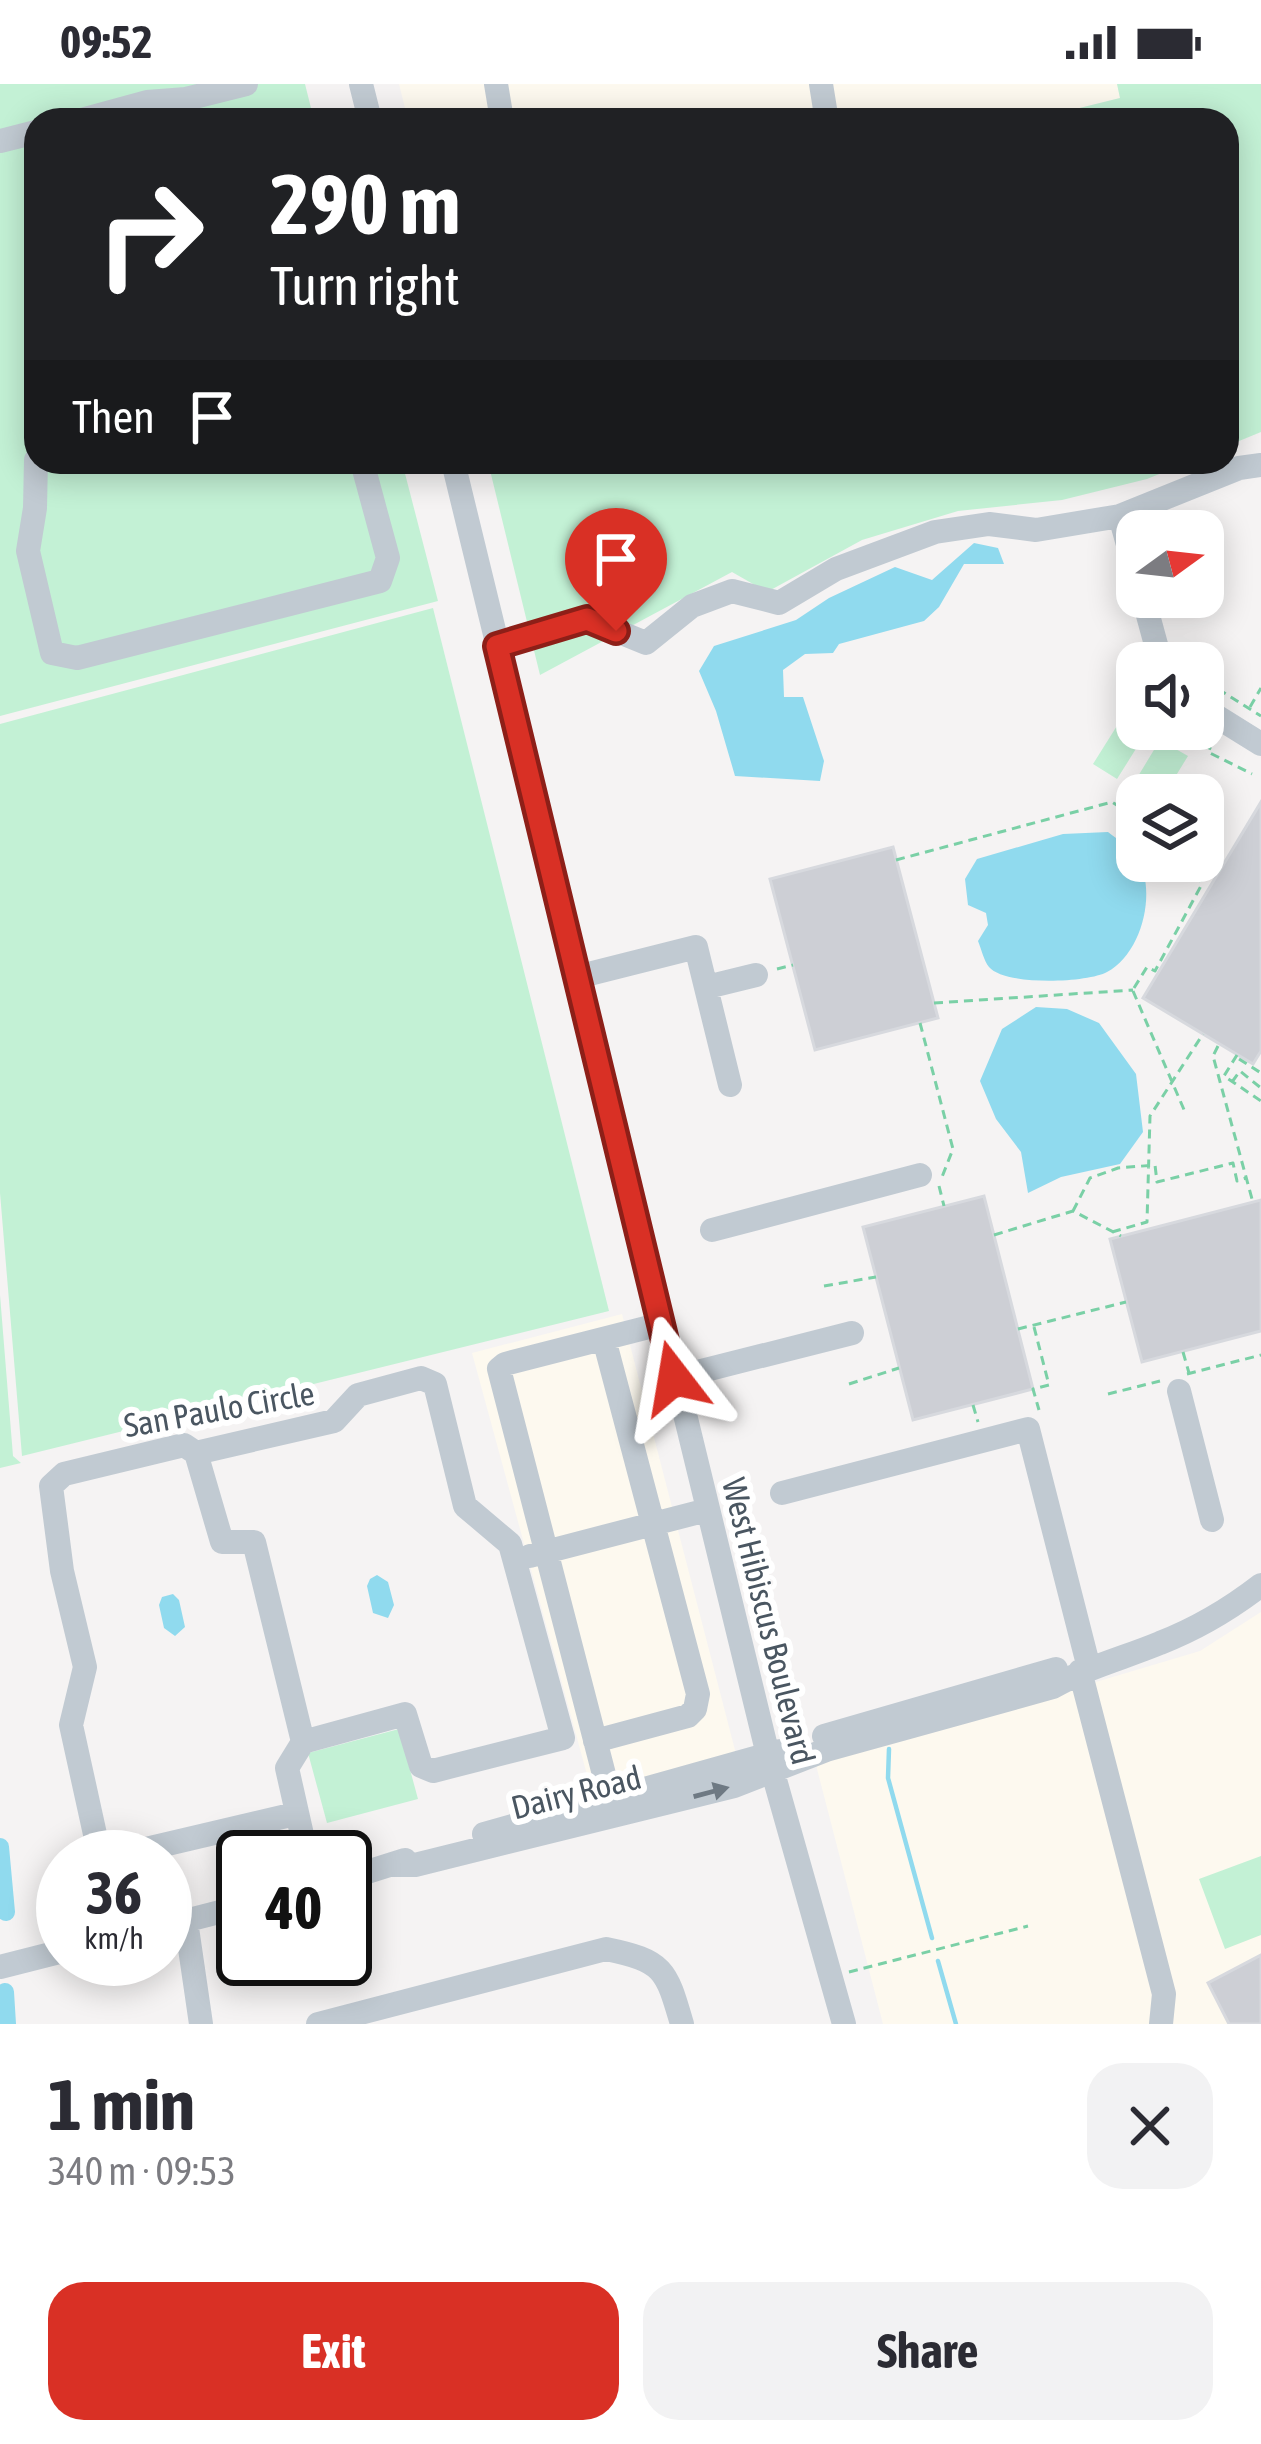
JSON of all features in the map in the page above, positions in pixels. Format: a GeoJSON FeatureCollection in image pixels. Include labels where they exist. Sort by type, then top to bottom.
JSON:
{"type":"FeatureCollection","features":[{"type":"Feature","properties":{"kind":"street"},"geometry":{"type":"LineString","coordinates":[[117,108],[156,93],[229,86]]}},
{"type":"Feature","properties":{"kind":"street"},"geometry":{"type":"LineString","coordinates":[[35,474],[29,569],[52,653],[77,658],[380,581],[388,558],[365,474]]}},
{"type":"Feature","properties":{"kind":"street","name":"West Hibiscus Boulevard"},"geometry":{"type":"LineString","coordinates":[[456,474],[707,1510],[844,2024]]}},
{"type":"Feature","properties":{"kind":"street"},"geometry":{"type":"LineString","coordinates":[[1135,510],[1224,474]]}},
{"type":"Feature","properties":{"kind":"street"},"geometry":{"type":"LineString","coordinates":[[497,646],[587,619],[646,643],[692,606],[731,591],[778,603],[836,568],[935,532],[989,524],[1036,530],[1116,517]]}},
{"type":"Feature","properties":{"kind":"street"},"geometry":{"type":"LineString","coordinates":[[1224,711],[1261,744]]}},
{"type":"Feature","properties":{"kind":"street"},"geometry":{"type":"LineString","coordinates":[[577,977],[696,947],[730,1085]]}},
{"type":"Feature","properties":{"kind":"street"},"geometry":{"type":"LineString","coordinates":[[707,987],[757,975]]}},
{"type":"Feature","properties":{"kind":"street"},"geometry":{"type":"LineString","coordinates":[[712,1230],[920,1175]]}},
{"type":"Feature","properties":{"kind":"street"},"geometry":{"type":"LineString","coordinates":[[613,1807],[499,1369],[661,1324]]}},
{"type":"Feature","properties":{"kind":"street"},"geometry":{"type":"LineString","coordinates":[[674,1378],[852,1333]]}},
{"type":"Feature","properties":{"kind":"street"},"geometry":{"type":"LineString","coordinates":[[596,1741],[688,1716],[697,1703],[604,1339]]}},
{"type":"Feature","properties":{"kind":"street","name":"San Paulo Circle"},"geometry":{"type":"LineString","coordinates":[[94,1830],[71,1725],[85,1667],[62,1571],[51,1486],[64,1474],[184,1445],[196,1453],[334,1421],[358,1395],[421,1378],[435,1384],[465,1506],[510,1544],[563,1738],[434,1771],[421,1766],[405,1714],[303,1742]]}},
{"type":"Feature","properties":{"kind":"street"},"geometry":{"type":"LineString","coordinates":[[1179,1391],[1213,1520]]}},
{"type":"Feature","properties":{"kind":"street"},"geometry":{"type":"LineString","coordinates":[[782,1492],[1028,1429],[1164,1994],[1161,2024]]}},
{"type":"Feature","properties":{"kind":"street"},"geometry":{"type":"LineString","coordinates":[[196,1453],[222,1542],[254,1542],[303,1742],[287,1768],[300,1830]]}},
{"type":"Feature","properties":{"kind":"street"},"geometry":{"type":"LineString","coordinates":[[514,1560],[707,1510]]}},
{"type":"Feature","properties":{"kind":"street","name":"Dairy Road"},"geometry":{"type":"LineString","coordinates":[[372,1871],[420,1853],[771,1764],[855,1725],[1055,1669],[1085,1669],[1162,1643],[1229,1609],[1261,1586]]}},
{"type":"Feature","properties":{"kind":"street"},"geometry":{"type":"LineString","coordinates":[[192,1838],[296,1814]]}},
{"type":"Feature","properties":{"kind":"street"},"geometry":{"type":"LineString","coordinates":[[318,2024],[606,1949],[647,1958],[670,1984],[682,2024]]}},
{"type":"Feature","properties":{"kind":"street"},"geometry":{"type":"LineString","coordinates":[[0,1967],[36,1958]]}},
{"type":"Feature","properties":{"kind":"street"},"geometry":{"type":"LineString","coordinates":[[192,1966],[199,1985],[201,2024]]}},
{"type":"Feature","properties":{"kind":"path"},"geometry":{"type":"LineString","coordinates":[[1249,708],[1261,688]]}},
{"type":"Feature","properties":{"kind":"path"},"geometry":{"type":"LineString","coordinates":[[1224,702],[1261,716]]}},
{"type":"Feature","properties":{"kind":"path"},"geometry":{"type":"LineString","coordinates":[[1209,750],[1252,774]]}},
{"type":"Feature","properties":{"kind":"path"},"geometry":{"type":"LineString","coordinates":[[896,860],[1116,805]]}},
{"type":"Feature","properties":{"kind":"path"},"geometry":{"type":"LineString","coordinates":[[1132,990],[1147,967],[1154,970],[1201,882]]}},
{"type":"Feature","properties":{"kind":"path"},"geometry":{"type":"LineString","coordinates":[[934,1003],[1132,990]]}},
{"type":"Feature","properties":{"kind":"path"},"geometry":{"type":"LineString","coordinates":[[1132,990],[1185,1112]]}},
{"type":"Feature","properties":{"kind":"path"},"geometry":{"type":"LineString","coordinates":[[920,1023],[952,1149],[939,1187],[944,1206]]}},
{"type":"Feature","properties":{"kind":"path"},"geometry":{"type":"LineString","coordinates":[[1112,1232],[1147,1222],[1150,1116],[1203,1034]]}},
{"type":"Feature","properties":{"kind":"path"},"geometry":{"type":"LineString","coordinates":[[1218,1046],[1214,1056],[1252,1199]]}},
{"type":"Feature","properties":{"kind":"path"},"geometry":{"type":"LineString","coordinates":[[1261,1073],[1237,1057],[1224,1076],[1261,1101]]}},
{"type":"Feature","properties":{"kind":"path"},"geometry":{"type":"LineString","coordinates":[[1231,1083],[1240,1071],[1261,1088]]}},
{"type":"Feature","properties":{"kind":"path"},"geometry":{"type":"LineString","coordinates":[[1073,1211],[1090,1178],[1118,1168],[1155,1165],[1157,1182],[1233,1163],[1237,1180],[1246,1178]]}},
{"type":"Feature","properties":{"kind":"path"},"geometry":{"type":"LineString","coordinates":[[994,1235],[1073,1211],[1121,1236]]}},
{"type":"Feature","properties":{"kind":"path"},"geometry":{"type":"LineString","coordinates":[[824,1286],[876,1276]]}},
{"type":"Feature","properties":{"kind":"path"},"geometry":{"type":"LineString","coordinates":[[1018,1329],[1126,1301]]}},
{"type":"Feature","properties":{"kind":"path"},"geometry":{"type":"LineString","coordinates":[[1034,1325],[1049,1385],[1033,1389],[1040,1413]]}},
{"type":"Feature","properties":{"kind":"path"},"geometry":{"type":"LineString","coordinates":[[849,1384],[899,1368]]}},
{"type":"Feature","properties":{"kind":"path"},"geometry":{"type":"LineString","coordinates":[[830,1977],[1028,1926]]}},
{"type":"Feature","properties":{"kind":"shaded area"},"geometry":{"type":"Polygon","coordinates":[[[399,84],[1117,84],[1120,98],[1080,108],[405,108],[399,84]]]}},
{"type":"Feature","properties":{"kind":"shaded area"},"geometry":{"type":"Polygon","coordinates":[[[622,1314],[736,1754],[592,1793],[472,1353],[622,1314]]]}},
{"type":"Feature","properties":{"kind":"shaded area"},"geometry":{"type":"Polygon","coordinates":[[[1261,1612],[1261,2024],[883,2024],[816,1765],[1200,1651],[1261,1612]]]}},
{"type":"Feature","properties":{"kind":"green space"},"geometry":{"type":"Polygon","coordinates":[[[0,84],[305,84],[311,108],[24,108],[24,474],[405,474],[438,601],[0,716],[0,84]]]}},
{"type":"Feature","properties":{"kind":"green space"},"geometry":{"type":"Polygon","coordinates":[[[1117,84],[1261,84],[1261,432],[1239,441],[1239,108],[1080,108],[1120,98],[1117,84]]]}},
{"type":"Feature","properties":{"kind":"green space"},"geometry":{"type":"Polygon","coordinates":[[[491,474],[1159,474],[1062,500],[958,511],[862,540],[767,592],[732,572],[540,675],[491,474]]]}},
{"type":"Feature","properties":{"kind":"green space"},"geometry":{"type":"Polygon","coordinates":[[[433,608],[609,1311],[22,1456],[0,1193],[0,724],[433,608]]]}},
{"type":"Feature","properties":{"kind":"green space"},"geometry":{"type":"Polygon","coordinates":[[[1116,727],[1116,750],[1135,750],[1116,778],[1093,764],[1116,727]]]}},
{"type":"Feature","properties":{"kind":"green space"},"geometry":{"type":"Polygon","coordinates":[[[1154,750],[1178,750],[1188,756],[1177,774],[1139,774],[1154,750]]]}},
{"type":"Feature","properties":{"kind":"green space"},"geometry":{"type":"Polygon","coordinates":[[[0,1295],[13,1456],[21,1463],[0,1468],[0,1295]]]}},
{"type":"Feature","properties":{"kind":"green space"},"geometry":{"type":"Polygon","coordinates":[[[399,1729],[418,1799],[327,1823],[308,1753],[399,1729]]]}},
{"type":"Feature","properties":{"kind":"green space"},"geometry":{"type":"Polygon","coordinates":[[[1261,1856],[1261,1935],[1225,1949],[1199,1879],[1261,1856]]]}},
{"type":"Feature","properties":{"kind":"water"},"geometry":{"type":"Polygon","coordinates":[[[974,543],[998,548],[1004,564],[964,564],[939,607],[924,621],[839,644],[833,653],[805,654],[783,670],[784,697],[803,697],[824,761],[820,781],[735,776],[699,671],[714,646],[796,620],[829,598],[895,567],[932,580],[974,543]]]}},
{"type":"Feature","properties":{"kind":"water"},"geometry":{"type":"Polygon","coordinates":[[[1108,832],[1116,838],[1116,882],[1145,882],[1138,935],[1119,963],[1097,976],[1028,980],[998,973],[989,967],[978,941],[988,925],[986,913],[968,905],[965,879],[977,859],[1063,834],[1108,832]]]}},
{"type":"Feature","properties":{"kind":"water"},"geometry":{"type":"Polygon","coordinates":[[[1036,1007],[1067,1009],[1099,1023],[1136,1074],[1143,1132],[1120,1164],[1061,1177],[1028,1193],[1021,1152],[996,1119],[980,1081],[1002,1029],[1036,1007]]]}},
{"type":"Feature","properties":{"kind":"water"},"geometry":{"type":"Polygon","coordinates":[[[377,1575],[388,1582],[394,1605],[388,1618],[373,1613],[367,1586],[377,1575]]]}},
{"type":"Feature","properties":{"kind":"water"},"geometry":{"type":"Polygon","coordinates":[[[173,1594],[185,1627],[175,1636],[164,1628],[159,1605],[162,1597],[173,1594]]]}},
{"type":"Feature","properties":{"kind":"building"},"geometry":{"type":"Polygon","coordinates":[[[1261,802],[1261,1051],[1253,1064],[1143,998],[1213,882],[1224,882],[1224,863],[1261,802]]]}},
{"type":"Feature","properties":{"kind":"building"},"geometry":{"type":"Polygon","coordinates":[[[893,847],[938,1018],[815,1050],[770,879],[893,847]]]}},
{"type":"Feature","properties":{"kind":"building"},"geometry":{"type":"Polygon","coordinates":[[[984,1196],[1033,1389],[913,1420],[863,1227],[984,1196]]]}},
{"type":"Feature","properties":{"kind":"building"},"geometry":{"type":"Polygon","coordinates":[[[1261,1200],[1261,1331],[1142,1362],[1110,1239],[1261,1200]]]}},
{"type":"Feature","properties":{"kind":"building"},"geometry":{"type":"Polygon","coordinates":[[[1261,1955],[1261,2024],[1229,2024],[1208,1983],[1261,1955]]]}},
{"type":"Feature","properties":{"kind":"waterway"},"geometry":{"type":"LineString","coordinates":[[889,1749],[888,1778],[932,1938]]}},
{"type":"Feature","properties":{"kind":"waterway"},"geometry":{"type":"LineString","coordinates":[[0,1847],[6,1912]]}},
{"type":"Feature","properties":{"kind":"waterway"},"geometry":{"type":"LineString","coordinates":[[938,1961],[956,2024]]}},
{"type":"Feature","properties":{"kind":"waterway"},"geometry":{"type":"LineString","coordinates":[[5,1992],[7,2024]]}},
{"type":"Feature","properties":{"kind":"route"},"geometry":{"type":"LineString","coordinates":[[616,631],[587,619],[497,646],[674,1378]]}}]}
